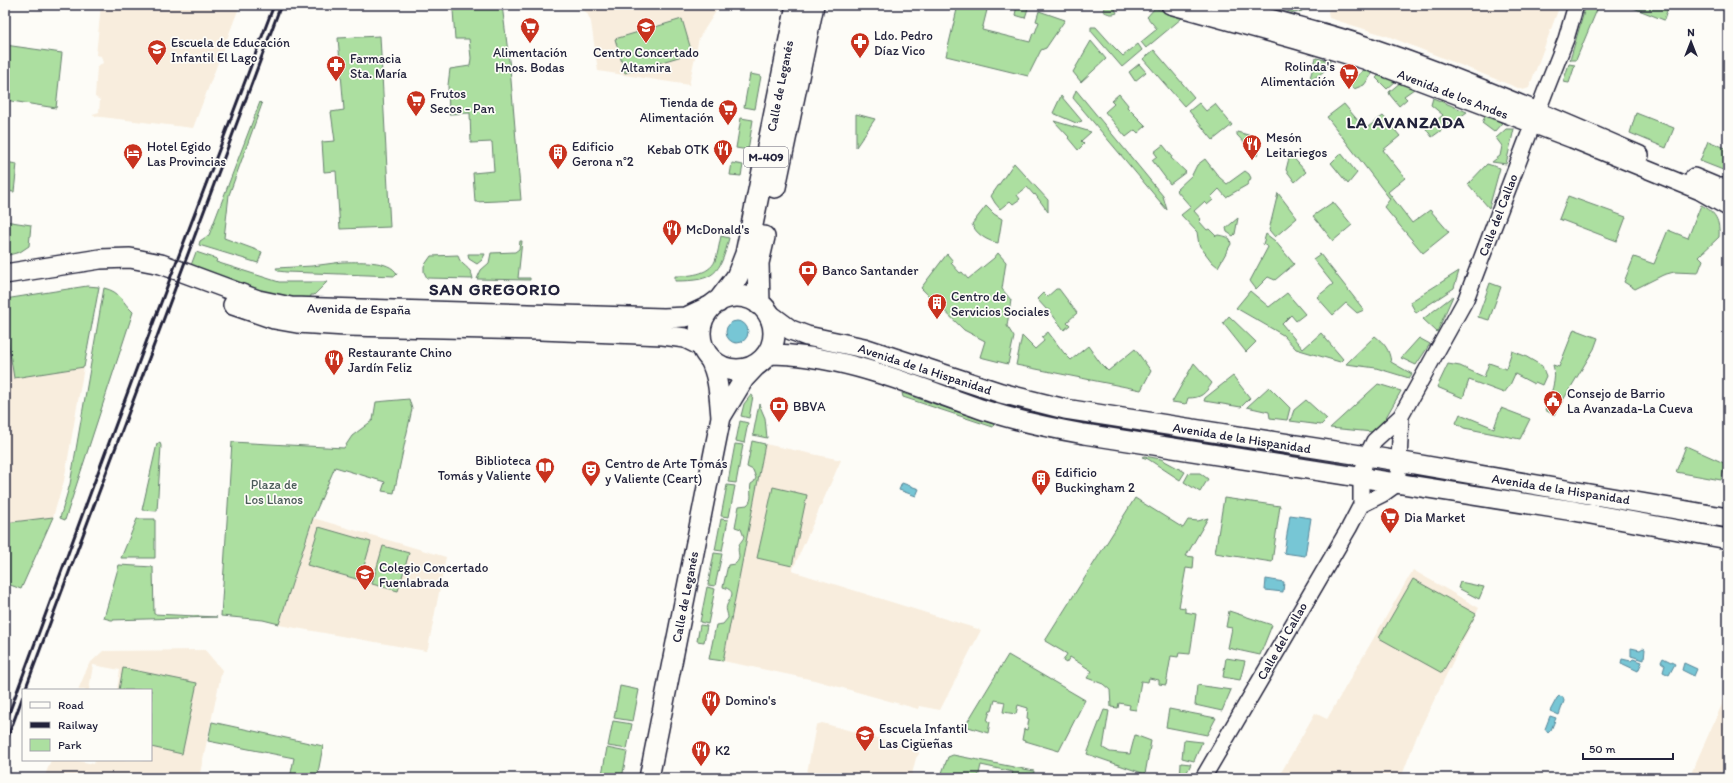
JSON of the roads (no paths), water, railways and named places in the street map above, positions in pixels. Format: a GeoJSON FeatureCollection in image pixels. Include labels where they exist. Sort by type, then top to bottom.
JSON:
{"type":"FeatureCollection","features":[{"type":"Feature","properties":{"kind":"highway","name":"Calle de Leganés"},"geometry":{"type":"LineString","coordinates":[[718,302],[737,277],[746,254],[797,5]]}},
{"type":"Feature","properties":{"kind":"highway","name":"Calle de Leganés"},"geometry":{"type":"LineString","coordinates":[[763,308],[758,263],[813,5]]}},
{"type":"Feature","properties":{"kind":"highway"},"geometry":{"type":"LineString","coordinates":[[718,302],[732,297],[739,297],[753,300],[763,308]]}},
{"type":"Feature","properties":{"kind":"highway","name":"M-409"},"geometry":{"type":"LineString","coordinates":[[706,352],[700,337],[701,327],[704,317],[710,308],[718,302]]}},
{"type":"Feature","properties":{"kind":"highway","name":"M-409"},"geometry":{"type":"LineString","coordinates":[[763,308],[773,326],[773,341],[763,358]]}},
{"type":"Feature","properties":{"kind":"highway"},"geometry":{"type":"LineString","coordinates":[[706,352],[724,368],[733,370],[751,368],[763,358]]}},
{"type":"Feature","properties":{"kind":"main road","name":"Avenida de los Andes"},"geometry":{"type":"LineString","coordinates":[[1170,5],[1364,60],[1535,117],[1670,167],[1718,187],[1728,187]]}},
{"type":"Feature","properties":{"kind":"main road","name":"Avenida de los Andes"},"geometry":{"type":"LineString","coordinates":[[1219,5],[1369,47],[1535,117],[1700,191],[1728,207]]}},
{"type":"Feature","properties":{"kind":"main road","name":"Avenida de España"},"geometry":{"type":"LineString","coordinates":[[5,274],[100,259],[130,258],[161,264],[258,300],[291,308],[664,318],[686,317],[718,302]]}},
{"type":"Feature","properties":{"kind":"main road","name":"Avenida de España"},"geometry":{"type":"LineString","coordinates":[[5,286],[100,270],[135,270],[254,313],[297,323],[346,326],[540,330],[664,335],[685,338],[706,352]]}},
{"type":"Feature","properties":{"kind":"main road","name":"Avenida de la Hispanidad"},"geometry":{"type":"LineString","coordinates":[[763,308],[791,330],[807,336],[864,348],[1001,393],[1065,409],[1399,462],[1728,518]]}},
{"type":"Feature","properties":{"kind":"main road","name":"Calle de Leganés"},"geometry":{"type":"LineString","coordinates":[[649,778],[721,417],[719,388],[715,369],[706,352]]}},
{"type":"Feature","properties":{"kind":"main road","name":"Avenida de la Hispanidad"},"geometry":{"type":"LineString","coordinates":[[763,358],[788,354],[857,367],[989,412],[1038,425],[1084,434],[1651,524],[1728,539]]}},
{"type":"Feature","properties":{"kind":"main road","name":"Calle de Leganés"},"geometry":{"type":"LineString","coordinates":[[721,417],[744,379],[763,358]]}},
{"type":"Feature","properties":{"kind":"street","name":"Calle del Callao"},"geometry":{"type":"LineString","coordinates":[[1203,778],[1341,542],[1361,505],[1361,479],[1366,457],[1374,441],[1401,416],[1466,299],[1566,39],[1576,5]]}},
{"type":"Feature","properties":{"kind":"street","name":"Calle del Callao"},"geometry":{"type":"LineString","coordinates":[[1397,484],[1401,416]]}},
{"type":"Feature","properties":{"kind":"street"},"geometry":{"type":"LineString","coordinates":[[1330,473],[1345,482],[1356,492],[1361,505],[1383,494],[1397,484]]}},
{"type":"Feature","properties":{"kind":"water"},"geometry":{"type":"Polygon","coordinates":[[[737,321],[745,324],[748,332],[745,340],[737,343],[729,340],[726,332],[729,324],[737,321]]]}},
{"type":"Feature","properties":{"kind":"water"},"geometry":{"type":"Polygon","coordinates":[[[902,483],[919,489],[916,496],[899,490],[902,483]]]}},
{"type":"Feature","properties":{"kind":"water"},"geometry":{"type":"Polygon","coordinates":[[[1290,515],[1311,518],[1305,556],[1284,553],[1290,515]]]}},
{"type":"Feature","properties":{"kind":"water"},"geometry":{"type":"Polygon","coordinates":[[[1266,579],[1284,582],[1283,592],[1265,590],[1266,579]]]}},
{"type":"Feature","properties":{"kind":"water"},"geometry":{"type":"Polygon","coordinates":[[[1631,648],[1640,650],[1643,648],[1645,649],[1644,660],[1631,656],[1631,648]]]}},
{"type":"Feature","properties":{"kind":"water"},"geometry":{"type":"Polygon","coordinates":[[[1663,658],[1675,664],[1669,675],[1663,672],[1665,665],[1661,662],[1663,658]]]}},
{"type":"Feature","properties":{"kind":"water"},"geometry":{"type":"Polygon","coordinates":[[[1622,659],[1631,661],[1633,659],[1642,662],[1638,671],[1621,663],[1622,659]]]}},
{"type":"Feature","properties":{"kind":"water"},"geometry":{"type":"Polygon","coordinates":[[[1684,663],[1697,669],[1694,676],[1682,670],[1684,663]]]}},
{"type":"Feature","properties":{"kind":"water"},"geometry":{"type":"Polygon","coordinates":[[[1559,696],[1563,697],[1564,701],[1559,715],[1550,711],[1559,696]]]}},
{"type":"Feature","properties":{"kind":"water"},"geometry":{"type":"Polygon","coordinates":[[[1550,716],[1556,718],[1551,730],[1548,733],[1545,729],[1550,716]]]}},
{"type":"Feature","properties":{"kind":"railway"},"geometry":{"type":"LineString","coordinates":[[5,724],[154,321],[274,5]]}},
{"type":"Feature","properties":{"kind":"railway"},"geometry":{"type":"LineString","coordinates":[[25,689],[281,5]]}},
{"type":"Feature","properties":{"kind":"railway"},"geometry":{"type":"LineString","coordinates":[[5,745],[22,699]]}},
{"type":"Feature","properties":{"kind":"place","name":"Alimentación Hnos. Bodas"},"geometry":{"type":"Point","coordinates":[530,44]}},
{"type":"Feature","properties":{"kind":"place","name":"Centro Concertado Altamira"},"geometry":{"type":"Point","coordinates":[646,44]}},
{"type":"Feature","properties":{"kind":"place","name":"Ldo. Pedro Díaz Vico"},"geometry":{"type":"Point","coordinates":[860,59]}},
{"type":"Feature","properties":{"kind":"place","name":"Escuela de Educación Infantil El Lago"},"geometry":{"type":"Point","coordinates":[157,66]}},
{"type":"Feature","properties":{"kind":"place","name":"Farmacia Sta. María"},"geometry":{"type":"Point","coordinates":[336,82]}},
{"type":"Feature","properties":{"kind":"place","name":"Rolinda's Alimentación"},"geometry":{"type":"Point","coordinates":[1349,90]}},
{"type":"Feature","properties":{"kind":"place","name":"Frutos Secos - Pan"},"geometry":{"type":"Point","coordinates":[416,117]}},
{"type":"Feature","properties":{"kind":"place","name":"Tienda de Alimentación"},"geometry":{"type":"Point","coordinates":[728,126]}},
{"type":"Feature","properties":{"kind":"place","name":"Mesón Leitariegos"},"geometry":{"type":"Point","coordinates":[1252,161]}},
{"type":"Feature","properties":{"kind":"place","name":"Kebab OTK"},"geometry":{"type":"Point","coordinates":[723,166]}},
{"type":"Feature","properties":{"kind":"place","name":"Hotel Egido Las Provincias"},"geometry":{"type":"Point","coordinates":[133,170]}},
{"type":"Feature","properties":{"kind":"place","name":"Edificio Gerona n°2"},"geometry":{"type":"Point","coordinates":[558,170]}},
{"type":"Feature","properties":{"kind":"place","name":"McDonald's"},"geometry":{"type":"Point","coordinates":[672,246]}},
{"type":"Feature","properties":{"kind":"place","name":"Banco Santander"},"geometry":{"type":"Point","coordinates":[808,287]}},
{"type":"Feature","properties":{"kind":"place","name":"Centro de Servicios Sociales"},"geometry":{"type":"Point","coordinates":[937,320]}},
{"type":"Feature","properties":{"kind":"place","name":"Restaurante Chino Jardín Feliz"},"geometry":{"type":"Point","coordinates":[334,376]}},
{"type":"Feature","properties":{"kind":"place","name":"Consejo de Barrio La Avanzada-La Cueva"},"geometry":{"type":"Point","coordinates":[1553,417]}},
{"type":"Feature","properties":{"kind":"place","name":"BBVA"},"geometry":{"type":"Point","coordinates":[779,423]}},
{"type":"Feature","properties":{"kind":"place","name":"Biblioteca Tomás y Valiente"},"geometry":{"type":"Point","coordinates":[545,484]}},
{"type":"Feature","properties":{"kind":"place","name":"Centro de Arte Tomás y Valiente (Ceart)"},"geometry":{"type":"Point","coordinates":[591,487]}},
{"type":"Feature","properties":{"kind":"place","name":"Edificio Buckingham 2"},"geometry":{"type":"Point","coordinates":[1041,496]}},
{"type":"Feature","properties":{"kind":"place","name":"Dia Market"},"geometry":{"type":"Point","coordinates":[1390,534]}},
{"type":"Feature","properties":{"kind":"place","name":"Colegio Concertado Fuenlabrada"},"geometry":{"type":"Point","coordinates":[365,591]}},
{"type":"Feature","properties":{"kind":"place","name":"Domino's"},"geometry":{"type":"Point","coordinates":[711,717]}},
{"type":"Feature","properties":{"kind":"place","name":"Escuela Infantil Las Cigüeñas"},"geometry":{"type":"Point","coordinates":[865,752]}},
{"type":"Feature","properties":{"kind":"place","name":"K2"},"geometry":{"type":"Point","coordinates":[701,767]}},
{"type":"Feature","properties":{"kind":"district","name":"LA AVANZADA"},"geometry":{"type":"Point","coordinates":[1406,122]}},
{"type":"Feature","properties":{"kind":"district","name":"SAN GREGORIO"},"geometry":{"type":"Point","coordinates":[495,289]}},
{"type":"Feature","properties":{"kind":"park label","name":"Plaza de Los Llanos"},"geometry":{"type":"Point","coordinates":[274,492]}}]}
